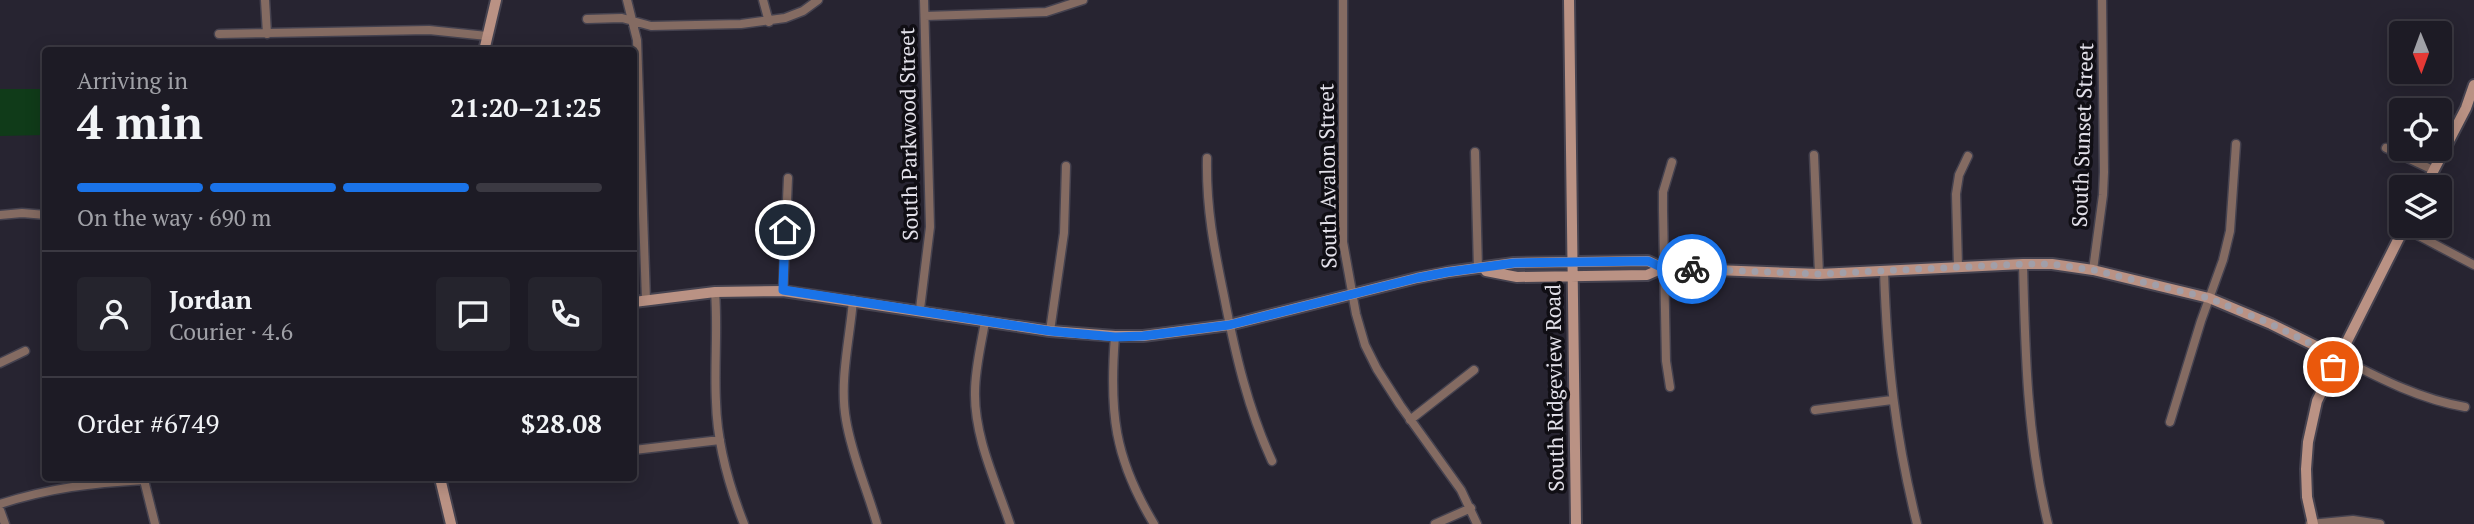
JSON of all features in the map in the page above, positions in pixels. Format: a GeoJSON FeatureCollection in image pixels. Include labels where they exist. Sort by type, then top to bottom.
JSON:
{"type":"FeatureCollection","features":[{"type":"Feature","properties":{"kind":"street"},"geometry":{"type":"LineString","coordinates":[[265,0],[267,34]]}},
{"type":"Feature","properties":{"kind":"street"},"geometry":{"type":"LineString","coordinates":[[485,47],[496,0]]}},
{"type":"Feature","properties":{"kind":"street"},"geometry":{"type":"LineString","coordinates":[[627,0],[637,40],[646,300]]}},
{"type":"Feature","properties":{"kind":"street"},"geometry":{"type":"LineString","coordinates":[[763,0],[769,22]]}},
{"type":"Feature","properties":{"kind":"street"},"geometry":{"type":"LineString","coordinates":[[587,19],[622,18],[651,26],[769,22],[803,10],[818,0]]}},
{"type":"Feature","properties":{"kind":"street","name":"South Parkwood Street"},"geometry":{"type":"LineString","coordinates":[[920,309],[930,227],[924,0]]}},
{"type":"Feature","properties":{"kind":"street"},"geometry":{"type":"LineString","coordinates":[[925,16],[1046,12],[1083,0]]}},
{"type":"Feature","properties":{"kind":"street","name":"South Avalon Street"},"geometry":{"type":"LineString","coordinates":[[1343,0],[1343,242],[1351,295],[1366,345],[1388,388],[1455,480],[1477,524]]}},
{"type":"Feature","properties":{"kind":"street","name":"South Ridgeview Road"},"geometry":{"type":"LineString","coordinates":[[1569,0],[1576,524]]}},
{"type":"Feature","properties":{"kind":"street","name":"South Sunset Street"},"geometry":{"type":"LineString","coordinates":[[2093,270],[2104,172],[2102,0]]}},
{"type":"Feature","properties":{"kind":"street"},"geometry":{"type":"LineString","coordinates":[[219,34],[429,30],[487,36]]}},
{"type":"Feature","properties":{"kind":"street"},"geometry":{"type":"LineString","coordinates":[[2431,175],[2470,110],[2474,85]]}},
{"type":"Feature","properties":{"kind":"street"},"geometry":{"type":"LineString","coordinates":[[2170,422],[2230,231],[2236,144]]}},
{"type":"Feature","properties":{"kind":"street"},"geometry":{"type":"LineString","coordinates":[[2386,148],[2433,170]]}},
{"type":"Feature","properties":{"kind":"street"},"geometry":{"type":"LineString","coordinates":[[1475,152],[1478,270]]}},
{"type":"Feature","properties":{"kind":"street"},"geometry":{"type":"LineString","coordinates":[[1814,155],[1819,274]]}},
{"type":"Feature","properties":{"kind":"street"},"geometry":{"type":"LineString","coordinates":[[1958,267],[1956,194],[1959,175],[1968,156]]}},
{"type":"Feature","properties":{"kind":"street"},"geometry":{"type":"LineString","coordinates":[[1207,158],[1206,195],[1209,224],[1229,325],[1251,410],[1272,461]]}},
{"type":"Feature","properties":{"kind":"street"},"geometry":{"type":"LineString","coordinates":[[1670,387],[1666,361],[1663,192],[1672,162]]}},
{"type":"Feature","properties":{"kind":"street"},"geometry":{"type":"LineString","coordinates":[[1050,331],[1064,233],[1066,166]]}},
{"type":"Feature","properties":{"kind":"street"},"geometry":{"type":"LineString","coordinates":[[783,290],[788,178]]}},
{"type":"Feature","properties":{"kind":"street"},"geometry":{"type":"LineString","coordinates":[[0,215],[42,215]]}},
{"type":"Feature","properties":{"kind":"street"},"geometry":{"type":"LineString","coordinates":[[2380,524],[2353,520],[2311,524],[2307,497],[2308,442],[2317,401],[2399,238]]}},
{"type":"Feature","properties":{"kind":"street"},"geometry":{"type":"LineString","coordinates":[[2425,238],[2474,265]]}},
{"type":"Feature","properties":{"kind":"street"},"geometry":{"type":"LineString","coordinates":[[637,302],[715,292],[783,290],[1050,331],[1115,337],[1186,332],[1229,325],[1417,278],[1514,263],[1648,261],[1663,268],[1819,274],[2052,264],[2093,270],[2209,298],[2271,324],[2406,390],[2447,404],[2465,407]]}},
{"type":"Feature","properties":{"kind":"street"},"geometry":{"type":"LineString","coordinates":[[2023,264],[2029,419],[2035,466],[2048,524]]}},
{"type":"Feature","properties":{"kind":"street"},"geometry":{"type":"LineString","coordinates":[[1478,270],[1517,277],[1647,275],[1663,268]]}},
{"type":"Feature","properties":{"kind":"street"},"geometry":{"type":"LineString","coordinates":[[1884,271],[1892,400],[1903,467],[1917,524]]}},
{"type":"Feature","properties":{"kind":"street"},"geometry":{"type":"LineString","coordinates":[[715,292],[716,403],[720,440],[744,524]]}},
{"type":"Feature","properties":{"kind":"street"},"geometry":{"type":"LineString","coordinates":[[853,300],[844,394],[846,418],[855,457],[877,524]]}},
{"type":"Feature","properties":{"kind":"street"},"geometry":{"type":"LineString","coordinates":[[985,321],[977,370],[976,410],[988,461],[1010,524]]}},
{"type":"Feature","properties":{"kind":"street"},"geometry":{"type":"LineString","coordinates":[[1115,337],[1113,397],[1118,446],[1134,490],[1154,524]]}},
{"type":"Feature","properties":{"kind":"street"},"geometry":{"type":"LineString","coordinates":[[0,363],[24,351]]}},
{"type":"Feature","properties":{"kind":"street"},"geometry":{"type":"LineString","coordinates":[[1410,420],[1474,370]]}},
{"type":"Feature","properties":{"kind":"street"},"geometry":{"type":"LineString","coordinates":[[1815,410],[1892,400]]}},
{"type":"Feature","properties":{"kind":"street"},"geometry":{"type":"LineString","coordinates":[[637,450],[720,440]]}},
{"type":"Feature","properties":{"kind":"street"},"geometry":{"type":"LineString","coordinates":[[0,504],[36,492],[119,481]]}},
{"type":"Feature","properties":{"kind":"street"},"geometry":{"type":"LineString","coordinates":[[144,481],[155,524]]}},
{"type":"Feature","properties":{"kind":"street"},"geometry":{"type":"LineString","coordinates":[[441,481],[451,524]]}},
{"type":"Feature","properties":{"kind":"street"},"geometry":{"type":"LineString","coordinates":[[1436,524],[1471,508]]}},
{"type":"Feature","properties":{"kind":"street"},"geometry":{"type":"LineString","coordinates":[[0,510],[5,524]]}},
{"type":"Feature","properties":{"kind":"green space"},"geometry":{"type":"Polygon","coordinates":[[[0,89],[42,89],[42,135],[0,136],[0,89]]]}},
{"type":"Feature","properties":{"kind":"way so far"},"geometry":{"type":"LineString","coordinates":[[1692,269],[1819,274],[2052,264],[2093,270],[2209,298],[2271,324],[2338,357],[2333,367]]}},
{"type":"Feature","properties":{"kind":"route"},"geometry":{"type":"LineString","coordinates":[[785,230],[783,290],[920,309],[1028,328],[1115,337],[1186,332],[1229,325],[1417,278],[1514,263],[1648,261],[1663,268],[1692,269]]}}]}
